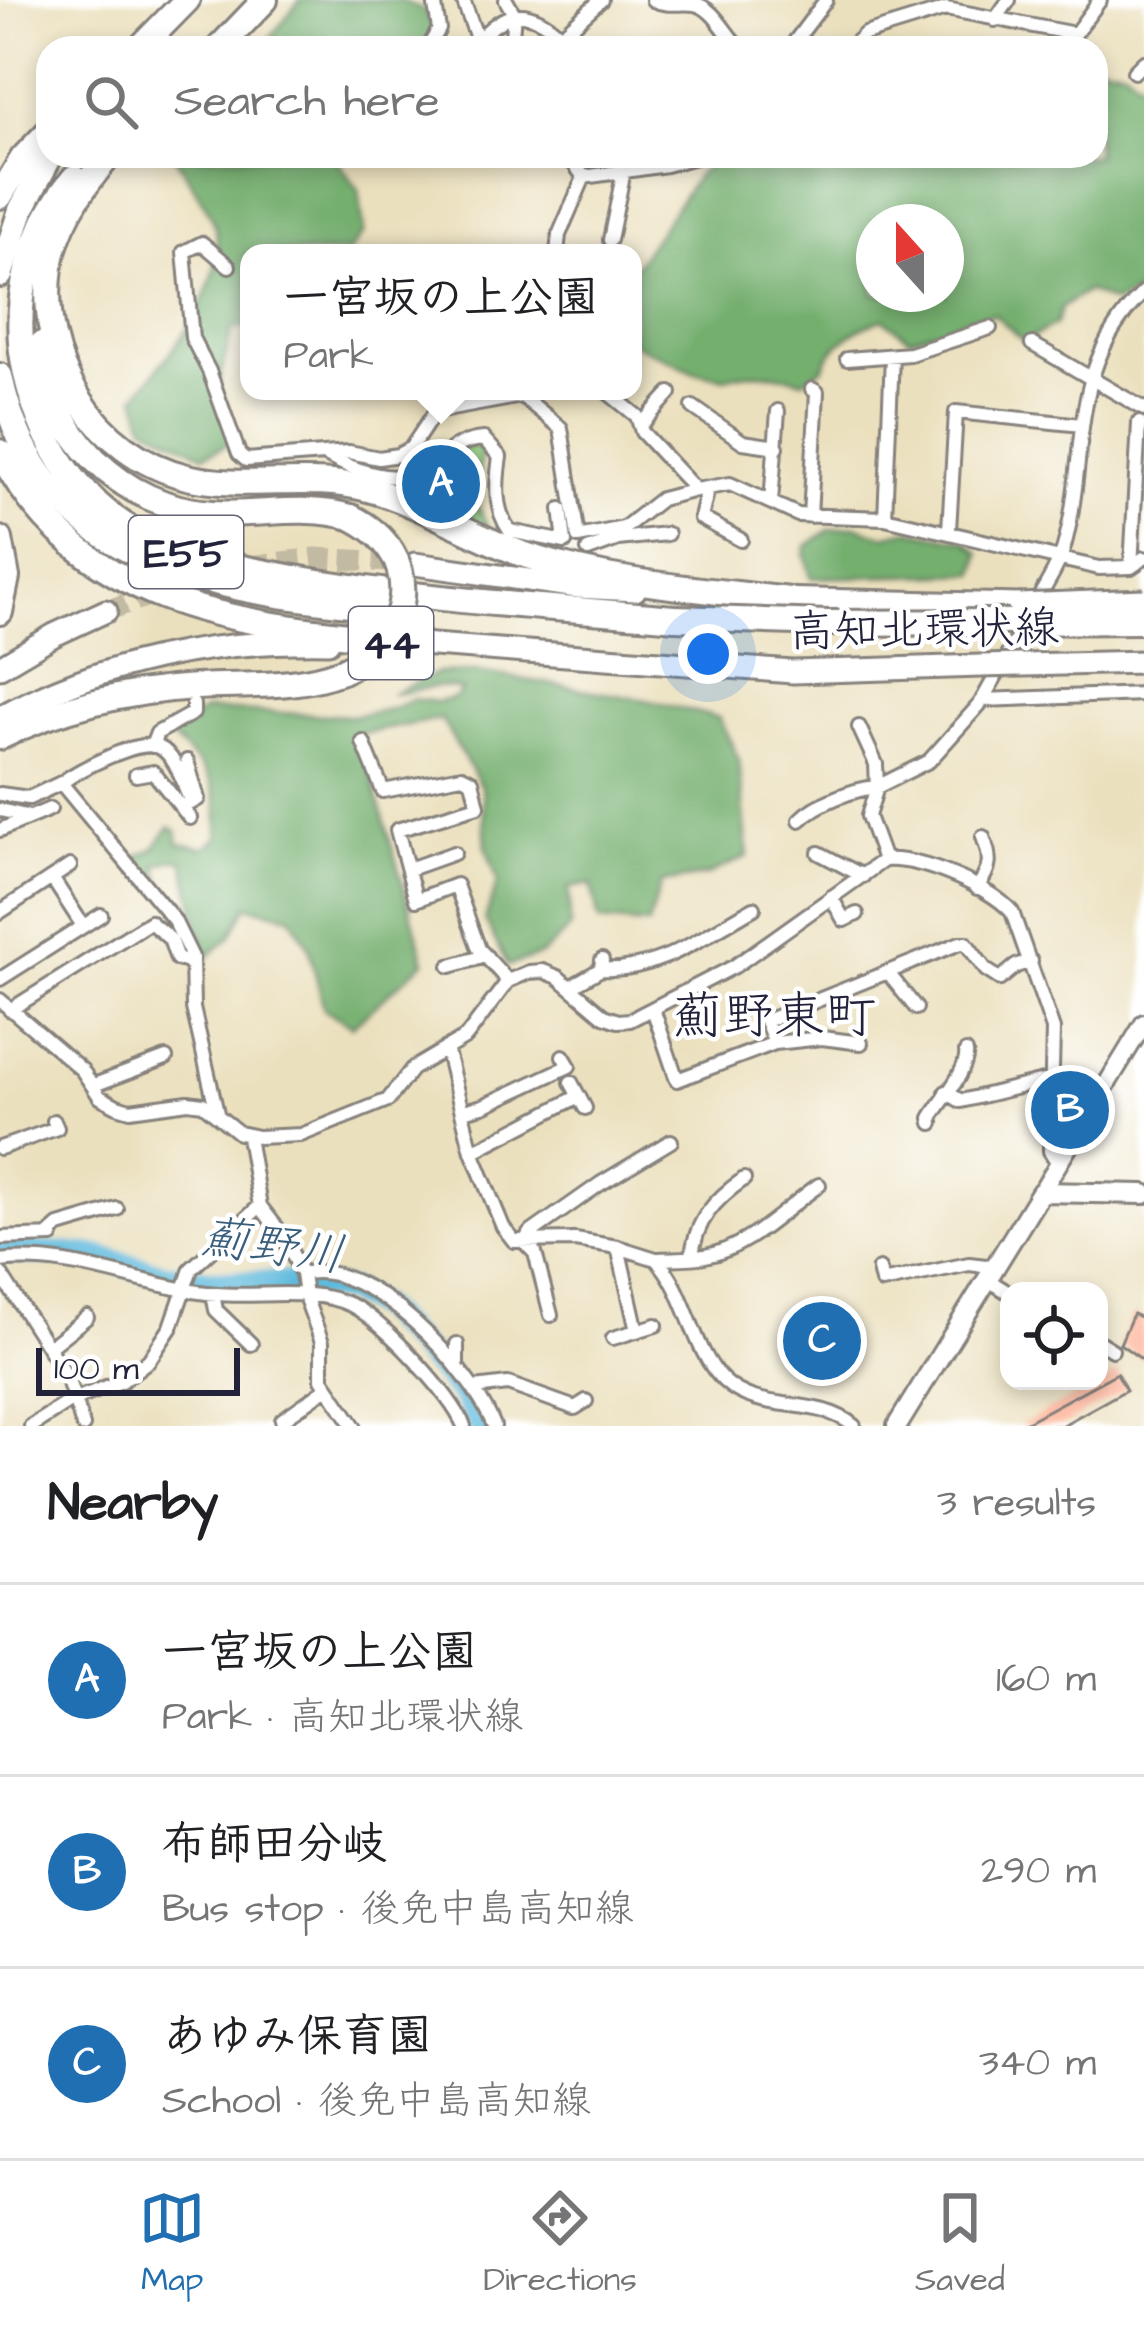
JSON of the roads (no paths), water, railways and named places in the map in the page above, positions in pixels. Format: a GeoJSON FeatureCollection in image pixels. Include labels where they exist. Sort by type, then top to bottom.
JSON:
{"type":"FeatureCollection","features":[{"type":"Feature","properties":{"kind":"highway"},"geometry":{"type":"LineString","coordinates":[[152,36],[188,0]]}},
{"type":"Feature","properties":{"kind":"highway"},"geometry":{"type":"LineString","coordinates":[[230,36],[265,0]]}},
{"type":"Feature","properties":{"kind":"highway"},"geometry":{"type":"LineString","coordinates":[[0,191],[36,144]]}},
{"type":"Feature","properties":{"kind":"highway"},"geometry":{"type":"LineString","coordinates":[[0,275],[21,210],[44,168]]}},
{"type":"Feature","properties":{"kind":"highway","name":"E55"},"geometry":{"type":"LineString","coordinates":[[85,168],[70,182],[40,231],[23,286],[20,336],[28,384],[45,434],[74,481],[116,520],[174,548],[296,578],[419,596],[675,618]]}},
{"type":"Feature","properties":{"kind":"highway"},"geometry":{"type":"LineString","coordinates":[[0,736],[59,711],[110,698],[167,689],[308,681],[342,671],[382,646],[398,622],[403,593],[398,566],[364,523],[298,509],[190,511],[148,497],[113,476],[72,435],[47,380],[42,314],[50,265],[68,214],[101,168]]}},
{"type":"Feature","properties":{"kind":"highway"},"geometry":{"type":"LineString","coordinates":[[50,265],[51,326],[68,381],[106,433],[164,469],[211,481],[308,480],[350,485],[391,496],[483,538],[562,566],[647,585],[789,600]]}},
{"type":"Feature","properties":{"kind":"highway","name":"E55"},"geometry":{"type":"LineString","coordinates":[[0,376],[28,456],[85,525],[170,570],[228,586],[304,600],[414,610],[828,623],[1144,621]]}},
{"type":"Feature","properties":{"kind":"highway"},"geometry":{"type":"LineString","coordinates":[[0,452],[32,503],[74,547],[146,591],[207,613],[251,622],[421,643]]}},
{"type":"Feature","properties":{"kind":"highway"},"geometry":{"type":"LineString","coordinates":[[0,539],[8,577],[0,612]]}},
{"type":"Feature","properties":{"kind":"main road","name":"高知北環状線"},"geometry":{"type":"LineString","coordinates":[[415,564],[578,587],[789,600],[1144,601]]}},
{"type":"Feature","properties":{"kind":"main road"},"geometry":{"type":"LineString","coordinates":[[1022,598],[1144,588]]}},
{"type":"Feature","properties":{"kind":"main road"},"geometry":{"type":"LineString","coordinates":[[0,668],[106,611]]}},
{"type":"Feature","properties":{"kind":"main road","name":"高知北環状線"},"geometry":{"type":"LineString","coordinates":[[0,717],[83,677],[184,650],[279,641],[421,643],[982,682],[1144,662]]}},
{"type":"Feature","properties":{"kind":"main road"},"geometry":{"type":"LineString","coordinates":[[982,682],[1144,673]]}},
{"type":"Feature","properties":{"kind":"main road"},"geometry":{"type":"LineString","coordinates":[[897,1426],[1041,1192],[1144,1194]]}},
{"type":"Feature","properties":{"kind":"street"},"geometry":{"type":"LineString","coordinates":[[434,0],[439,29],[435,36]]}},
{"type":"Feature","properties":{"kind":"street"},"geometry":{"type":"LineString","coordinates":[[463,0],[472,36]]}},
{"type":"Feature","properties":{"kind":"street"},"geometry":{"type":"LineString","coordinates":[[506,0],[514,14],[512,36]]}},
{"type":"Feature","properties":{"kind":"street"},"geometry":{"type":"LineString","coordinates":[[571,36],[601,0]]}},
{"type":"Feature","properties":{"kind":"street"},"geometry":{"type":"LineString","coordinates":[[653,0],[672,6],[699,5],[714,16],[727,36]]}},
{"type":"Feature","properties":{"kind":"street"},"geometry":{"type":"LineString","coordinates":[[799,36],[826,0]]}},
{"type":"Feature","properties":{"kind":"street"},"geometry":{"type":"LineString","coordinates":[[995,20],[1009,0]]}},
{"type":"Feature","properties":{"kind":"street"},"geometry":{"type":"LineString","coordinates":[[863,36],[959,8],[995,20],[1076,34],[1100,0]]}},
{"type":"Feature","properties":{"kind":"street"},"geometry":{"type":"LineString","coordinates":[[481,36],[497,19],[514,14],[525,14],[560,36]]}},
{"type":"Feature","properties":{"kind":"street"},"geometry":{"type":"LineString","coordinates":[[577,168],[584,177]]}},
{"type":"Feature","properties":{"kind":"street"},"geometry":{"type":"LineString","coordinates":[[584,177],[632,168]]}},
{"type":"Feature","properties":{"kind":"street"},"geometry":{"type":"LineString","coordinates":[[610,240],[624,170]]}},
{"type":"Feature","properties":{"kind":"street"},"geometry":{"type":"LineString","coordinates":[[558,244],[584,177]]}},
{"type":"Feature","properties":{"kind":"street"},"geometry":{"type":"LineString","coordinates":[[229,266],[202,243],[184,252],[192,338],[209,370],[238,454],[256,462],[326,454],[398,455],[411,448],[434,412],[500,400]]}},
{"type":"Feature","properties":{"kind":"street"},"geometry":{"type":"LineString","coordinates":[[800,820],[808,812],[858,790],[877,787],[928,761],[982,682],[1060,557],[1088,380],[1123,314],[1144,292]]}},
{"type":"Feature","properties":{"kind":"street"},"geometry":{"type":"LineString","coordinates":[[847,359],[892,356],[990,328]]}},
{"type":"Feature","properties":{"kind":"street"},"geometry":{"type":"LineString","coordinates":[[588,550],[661,499],[730,484],[810,516],[885,518],[1099,568],[1138,562],[1142,416],[1032,344]]}},
{"type":"Feature","properties":{"kind":"street"},"geometry":{"type":"LineString","coordinates":[[885,518],[885,384],[892,356]]}},
{"type":"Feature","properties":{"kind":"street"},"geometry":{"type":"LineString","coordinates":[[810,516],[817,392],[812,389]]}},
{"type":"Feature","properties":{"kind":"street"},"geometry":{"type":"LineString","coordinates":[[640,426],[670,393]]}},
{"type":"Feature","properties":{"kind":"street"},"geometry":{"type":"LineString","coordinates":[[527,400],[561,428],[578,537],[668,534]]}},
{"type":"Feature","properties":{"kind":"street"},"geometry":{"type":"LineString","coordinates":[[617,400],[702,489],[701,518],[741,540]]}},
{"type":"Feature","properties":{"kind":"street"},"geometry":{"type":"LineString","coordinates":[[693,407],[743,442],[776,447]]}},
{"type":"Feature","properties":{"kind":"street"},"geometry":{"type":"LineString","coordinates":[[771,502],[778,411]]}},
{"type":"Feature","properties":{"kind":"street"},"geometry":{"type":"LineString","coordinates":[[949,530],[956,412],[1082,424]]}},
{"type":"Feature","properties":{"kind":"street"},"geometry":{"type":"LineString","coordinates":[[326,454],[341,464],[400,477],[413,475],[453,446],[484,439],[500,457],[497,494],[503,522],[510,531],[565,542],[561,508]]}},
{"type":"Feature","properties":{"kind":"street"},"geometry":{"type":"LineString","coordinates":[[982,682],[1144,694]]}},
{"type":"Feature","properties":{"kind":"street"},"geometry":{"type":"LineString","coordinates":[[152,746],[157,733],[193,713],[194,704]]}},
{"type":"Feature","properties":{"kind":"street"},"geometry":{"type":"LineString","coordinates":[[859,727],[876,764],[877,787],[868,815],[884,860]]}},
{"type":"Feature","properties":{"kind":"street"},"geometry":{"type":"LineString","coordinates":[[363,742],[383,791],[462,776],[472,781],[478,806],[397,830],[416,900],[456,885],[479,949],[508,981]]}},
{"type":"Feature","properties":{"kind":"street"},"geometry":{"type":"LineString","coordinates":[[0,794],[29,798],[109,758],[152,746],[160,747],[174,763],[188,810]]}},
{"type":"Feature","properties":{"kind":"street"},"geometry":{"type":"LineString","coordinates":[[188,761],[197,799],[188,810]]}},
{"type":"Feature","properties":{"kind":"street"},"geometry":{"type":"LineString","coordinates":[[136,775],[153,772],[188,810]]}},
{"type":"Feature","properties":{"kind":"street"},"geometry":{"type":"LineString","coordinates":[[61,783],[174,920],[192,963],[194,1008],[217,1113]]}},
{"type":"Feature","properties":{"kind":"street"},"geometry":{"type":"LineString","coordinates":[[0,830],[50,809]]}},
{"type":"Feature","properties":{"kind":"street"},"geometry":{"type":"LineString","coordinates":[[0,810],[26,816]]}},
{"type":"Feature","properties":{"kind":"street"},"geometry":{"type":"LineString","coordinates":[[977,888],[989,871],[991,858],[982,837]]}},
{"type":"Feature","properties":{"kind":"street"},"geometry":{"type":"LineString","coordinates":[[819,853],[863,876]]}},
{"type":"Feature","properties":{"kind":"street"},"geometry":{"type":"LineString","coordinates":[[409,869],[454,854]]}},
{"type":"Feature","properties":{"kind":"street"},"geometry":{"type":"LineString","coordinates":[[192,963],[177,959],[170,939],[149,922],[5,1005],[43,1035],[94,1085],[100,1097],[130,1110],[203,1104],[248,1137],[301,1135],[388,1100],[412,1069],[466,1037],[508,981],[543,971],[618,1022],[735,966],[884,860],[927,866],[1000,898],[1012,911],[1053,1029],[1050,1151],[1058,1163]]}},
{"type":"Feature","properties":{"kind":"street"},"geometry":{"type":"LineString","coordinates":[[0,912],[70,866]]}},
{"type":"Feature","properties":{"kind":"street"},"geometry":{"type":"LineString","coordinates":[[52,878],[83,926]]}},
{"type":"Feature","properties":{"kind":"street"},"geometry":{"type":"LineString","coordinates":[[831,897],[844,920],[857,914]]}},
{"type":"Feature","properties":{"kind":"street"},"geometry":{"type":"LineString","coordinates":[[570,987],[602,964],[623,970],[654,962],[754,908]]}},
{"type":"Feature","properties":{"kind":"street"},"geometry":{"type":"LineString","coordinates":[[0,979],[101,915]]}},
{"type":"Feature","properties":{"kind":"street"},"geometry":{"type":"LineString","coordinates":[[775,1043],[766,1021],[960,943],[966,943],[1000,980],[1031,961]]}},
{"type":"Feature","properties":{"kind":"street"},"geometry":{"type":"LineString","coordinates":[[450,966],[486,956]]}},
{"type":"Feature","properties":{"kind":"street"},"geometry":{"type":"LineString","coordinates":[[888,973],[916,1008]]}},
{"type":"Feature","properties":{"kind":"street"},"geometry":{"type":"LineString","coordinates":[[653,1009],[676,1080],[775,1043],[822,1038],[861,1043]]}},
{"type":"Feature","properties":{"kind":"street"},"geometry":{"type":"LineString","coordinates":[[1041,1192],[1144,1023]]}},
{"type":"Feature","properties":{"kind":"street"},"geometry":{"type":"LineString","coordinates":[[446,1048],[472,1152],[503,1228],[514,1240],[574,1240],[656,1259],[708,1256],[761,1232],[772,1218],[819,1185]]}},
{"type":"Feature","properties":{"kind":"street"},"geometry":{"type":"LineString","coordinates":[[932,1124],[946,1092],[968,1062],[966,1052]]}},
{"type":"Feature","properties":{"kind":"street"},"geometry":{"type":"LineString","coordinates":[[463,1112],[569,1066],[563,1055]]}},
{"type":"Feature","properties":{"kind":"street"},"geometry":{"type":"LineString","coordinates":[[94,1085],[166,1058]]}},
{"type":"Feature","properties":{"kind":"street"},"geometry":{"type":"LineString","coordinates":[[946,1092],[961,1100],[1052,1079]]}},
{"type":"Feature","properties":{"kind":"street"},"geometry":{"type":"LineString","coordinates":[[472,1152],[582,1102],[572,1082]]}},
{"type":"Feature","properties":{"kind":"street"},"geometry":{"type":"LineString","coordinates":[[0,1148],[57,1128],[54,1120]]}},
{"type":"Feature","properties":{"kind":"street"},"geometry":{"type":"LineString","coordinates":[[248,1137],[260,1206],[284,1237],[302,1274],[322,1342],[320,1372],[354,1426]]}},
{"type":"Feature","properties":{"kind":"street"},"geometry":{"type":"LineString","coordinates":[[525,1243],[529,1234],[650,1145],[671,1142]]}},
{"type":"Feature","properties":{"kind":"street"},"geometry":{"type":"LineString","coordinates":[[692,1257],[696,1229],[734,1181]]}},
{"type":"Feature","properties":{"kind":"street"},"geometry":{"type":"LineString","coordinates":[[31,1426],[122,1381],[155,1353],[171,1327],[191,1269],[260,1206]]}},
{"type":"Feature","properties":{"kind":"street"},"geometry":{"type":"LineString","coordinates":[[0,1238],[54,1236],[58,1226],[117,1209]]}},
{"type":"Feature","properties":{"kind":"street"},"geometry":{"type":"LineString","coordinates":[[29,1236],[30,1258]]}},
{"type":"Feature","properties":{"kind":"street"},"geometry":{"type":"LineString","coordinates":[[525,1243],[535,1253],[551,1315]]}},
{"type":"Feature","properties":{"kind":"street"},"geometry":{"type":"LineString","coordinates":[[618,1247],[637,1330]]}},
{"type":"Feature","properties":{"kind":"street"},"geometry":{"type":"LineString","coordinates":[[0,1261],[30,1258],[90,1267],[213,1294],[338,1300],[369,1316],[443,1392],[464,1426]]}},
{"type":"Feature","properties":{"kind":"street"},"geometry":{"type":"LineString","coordinates":[[656,1259],[724,1380],[760,1400],[837,1412],[854,1426]]}},
{"type":"Feature","properties":{"kind":"street"},"geometry":{"type":"LineString","coordinates":[[879,1269],[882,1282],[969,1264],[992,1273],[1000,1282]]}},
{"type":"Feature","properties":{"kind":"street"},"geometry":{"type":"LineString","coordinates":[[0,1273],[67,1377],[83,1426]]}},
{"type":"Feature","properties":{"kind":"street"},"geometry":{"type":"LineString","coordinates":[[302,1274],[341,1275],[394,1304],[476,1388],[494,1426]]}},
{"type":"Feature","properties":{"kind":"street"},"geometry":{"type":"LineString","coordinates":[[213,1294],[216,1310],[251,1344]]}},
{"type":"Feature","properties":{"kind":"street"},"geometry":{"type":"LineString","coordinates":[[48,1348],[87,1317]]}},
{"type":"Feature","properties":{"kind":"street"},"geometry":{"type":"LineString","coordinates":[[613,1338],[656,1325]]}},
{"type":"Feature","properties":{"kind":"street"},"geometry":{"type":"LineString","coordinates":[[457,1344],[457,1367]]}},
{"type":"Feature","properties":{"kind":"street"},"geometry":{"type":"LineString","coordinates":[[476,1388],[508,1384],[575,1408],[586,1401]]}},
{"type":"Feature","properties":{"kind":"street"},"geometry":{"type":"LineString","coordinates":[[282,1420],[327,1388]]}},
{"type":"Feature","properties":{"kind":"waterway","name":"薊野川"},"geometry":{"type":"LineString","coordinates":[[0,1251],[94,1256],[161,1274],[216,1282],[294,1283],[350,1291],[381,1309],[442,1371],[464,1396],[480,1426]]}},
{"type":"Feature","properties":{"kind":"tunnel"},"geometry":{"type":"LineString","coordinates":[[250,566],[316,558],[410,563]]}},
{"type":"Feature","properties":{"kind":"tunnel"},"geometry":{"type":"LineString","coordinates":[[106,611],[207,575]]}},
{"type":"Feature","properties":{"kind":"place","name":"一宮坂の上公園"},"geometry":{"type":"Point","coordinates":[441,484]}},
{"type":"Feature","properties":{"kind":"place","name":"布師田分岐"},"geometry":{"type":"Point","coordinates":[1070,1110]}},
{"type":"Feature","properties":{"kind":"place","name":"あゆみ保育園"},"geometry":{"type":"Point","coordinates":[822,1341]}},
{"type":"Feature","properties":{"kind":"district","name":"薊野東町"},"geometry":{"type":"Point","coordinates":[774,1014]}}]}
